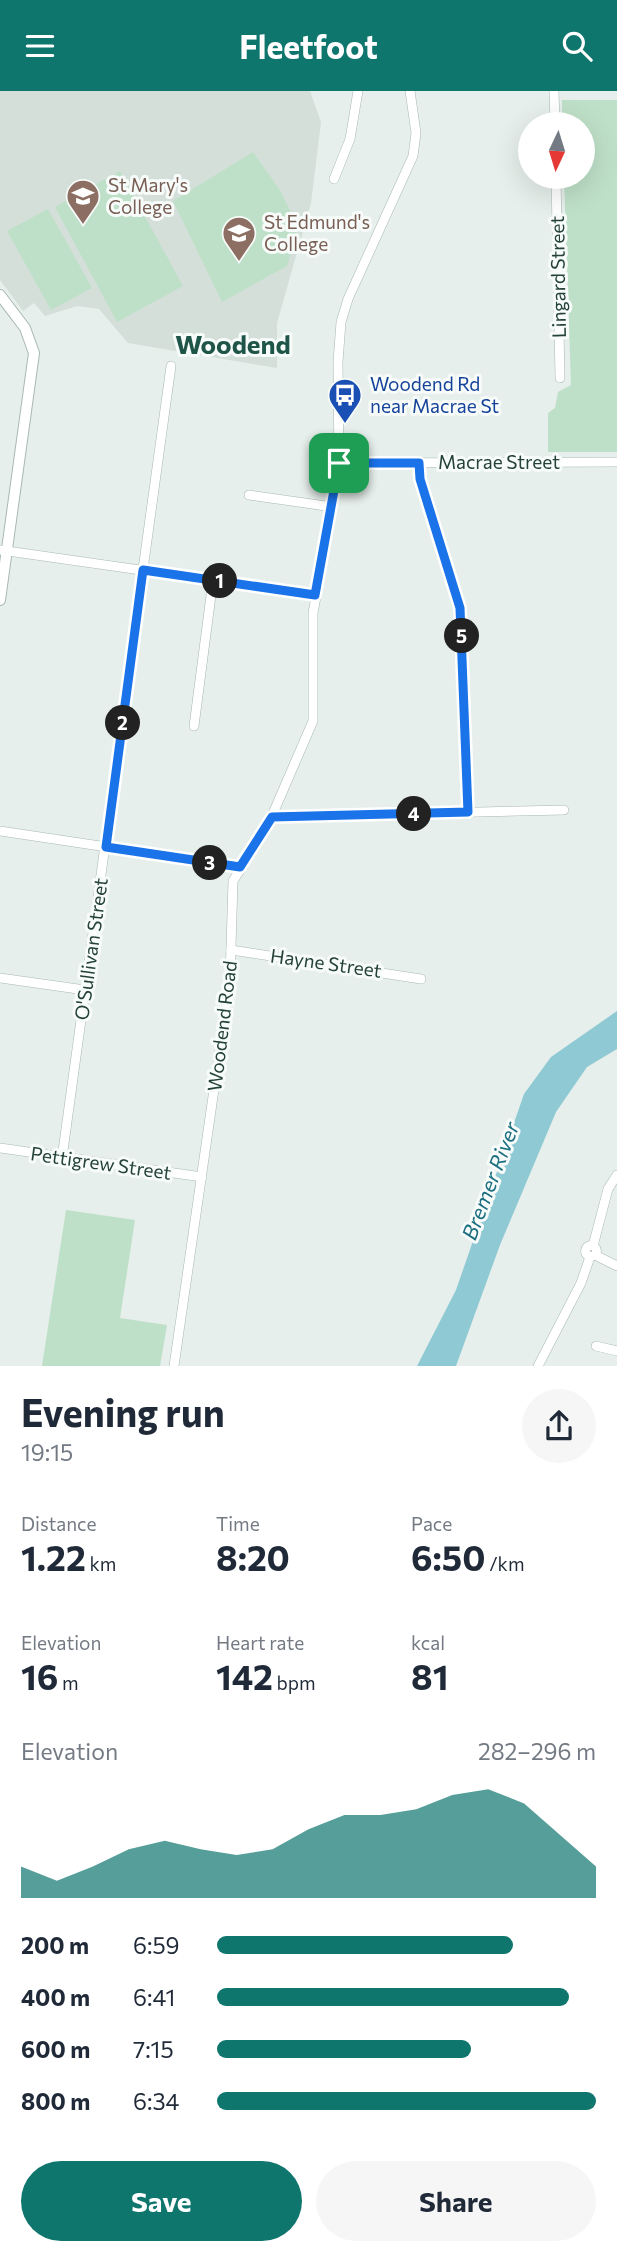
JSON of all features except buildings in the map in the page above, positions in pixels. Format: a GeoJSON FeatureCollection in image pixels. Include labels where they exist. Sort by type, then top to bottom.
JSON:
{"type":"FeatureCollection","features":[{"type":"Feature","properties":{"kind":"street"},"geometry":{"type":"LineString","coordinates":[[334,179],[350,139],[358,91]]}},
{"type":"Feature","properties":{"kind":"street","name":"Woodend Road"},"geometry":{"type":"LineString","coordinates":[[174,1366],[230,979],[231,898],[240,867],[272,817],[313,721],[315,595],[339,463],[338,362],[341,322],[348,299],[413,156],[416,133],[410,91]]}},
{"type":"Feature","properties":{"kind":"street"},"geometry":{"type":"LineString","coordinates":[[554,91],[555,112]]}},
{"type":"Feature","properties":{"kind":"street","name":"Lingard Street"},"geometry":{"type":"LineString","coordinates":[[556,189],[560,377]]}},
{"type":"Feature","properties":{"kind":"street"},"geometry":{"type":"LineString","coordinates":[[0,295],[25,328],[32,344],[34,360],[4,550],[0,600]]}},
{"type":"Feature","properties":{"kind":"street","name":"O'Sullivan Street"},"geometry":{"type":"LineString","coordinates":[[62,1158],[171,366]]}},
{"type":"Feature","properties":{"kind":"street","name":"Macrae Street"},"geometry":{"type":"LineString","coordinates":[[339,463],[617,462]]}},
{"type":"Feature","properties":{"kind":"street"},"geometry":{"type":"LineString","coordinates":[[419,463],[420,479],[460,608],[468,812]]}},
{"type":"Feature","properties":{"kind":"street"},"geometry":{"type":"LineString","coordinates":[[249,495],[332,507]]}},
{"type":"Feature","properties":{"kind":"street"},"geometry":{"type":"LineString","coordinates":[[4,550],[315,595]]}},
{"type":"Feature","properties":{"kind":"street"},"geometry":{"type":"LineString","coordinates":[[194,726],[213,580]]}},
{"type":"Feature","properties":{"kind":"street"},"geometry":{"type":"LineString","coordinates":[[272,817],[564,810]]}},
{"type":"Feature","properties":{"kind":"street"},"geometry":{"type":"LineString","coordinates":[[0,831],[240,867]]}},
{"type":"Feature","properties":{"kind":"street","name":"Hayne Street"},"geometry":{"type":"LineString","coordinates":[[230,950],[421,979]]}},
{"type":"Feature","properties":{"kind":"street"},"geometry":{"type":"LineString","coordinates":[[0,978],[85,990]]}},
{"type":"Feature","properties":{"kind":"street","name":"Pettigrew Street"},"geometry":{"type":"LineString","coordinates":[[0,1148],[202,1177]]}},
{"type":"Feature","properties":{"kind":"street"},"geometry":{"type":"LineString","coordinates":[[538,1366],[581,1283],[593,1253],[608,1189],[617,1175]]}},
{"type":"Feature","properties":{"kind":"street"},"geometry":{"type":"LineString","coordinates":[[593,1253],[617,1266]]}},
{"type":"Feature","properties":{"kind":"street"},"geometry":{"type":"LineString","coordinates":[[596,1346],[617,1351]]}},
{"type":"Feature","properties":{"kind":"shaded area"},"geometry":{"type":"Polygon","coordinates":[[[0,91],[310,91],[321,122],[311,203],[277,323],[277,368],[128,343],[99,309],[77,306],[45,316],[34,303],[23,311],[0,280],[0,91]]]}},
{"type":"Feature","properties":{"kind":"green space"},"geometry":{"type":"Polygon","coordinates":[[[562,100],[617,100],[617,452],[548,452],[548,413],[555,408],[558,392],[571,385],[564,189],[595,189],[595,112],[562,112],[562,100]]]}},
{"type":"Feature","properties":{"kind":"green space"},"geometry":{"type":"Polygon","coordinates":[[[253,152],[280,190],[298,227],[287,266],[222,302],[173,201],[253,152]]]}},
{"type":"Feature","properties":{"kind":"green space"},"geometry":{"type":"Polygon","coordinates":[[[120,171],[183,286],[117,322],[55,207],[120,171]]]}},
{"type":"Feature","properties":{"kind":"green space"},"geometry":{"type":"Polygon","coordinates":[[[48,209],[92,288],[51,310],[7,231],[48,209]]]}},
{"type":"Feature","properties":{"kind":"green space"},"geometry":{"type":"Polygon","coordinates":[[[66,1210],[135,1220],[120,1318],[167,1325],[160,1366],[42,1366],[66,1210]]]}},
{"type":"Feature","properties":{"kind":"water","name":"Bremer River"},"geometry":{"type":"Polygon","coordinates":[[[617,1011],[617,1049],[587,1067],[556,1112],[500,1245],[456,1366],[417,1366],[456,1290],[524,1094],[551,1057],[617,1011]]]}},
{"type":"Feature","properties":{"kind":"place","name":"St Mary's College"},"geometry":{"type":"Point","coordinates":[83,226]}},
{"type":"Feature","properties":{"kind":"place","name":"St Edmund's College"},"geometry":{"type":"Point","coordinates":[239,263]}},
{"type":"Feature","properties":{"kind":"place","name":"Woodend Rd near Macrae St"},"geometry":{"type":"Point","coordinates":[345,425]}},
{"type":"Feature","properties":{"kind":"district","name":"Woodend"},"geometry":{"type":"Point","coordinates":[233,345]}},
{"type":"Feature","properties":{"kind":"route"},"geometry":{"type":"LineString","coordinates":[[339,463],[419,463],[420,479],[460,608],[468,812],[272,817],[240,867],[106,847],[143,570],[315,595],[337,487],[339,463]]}}]}
